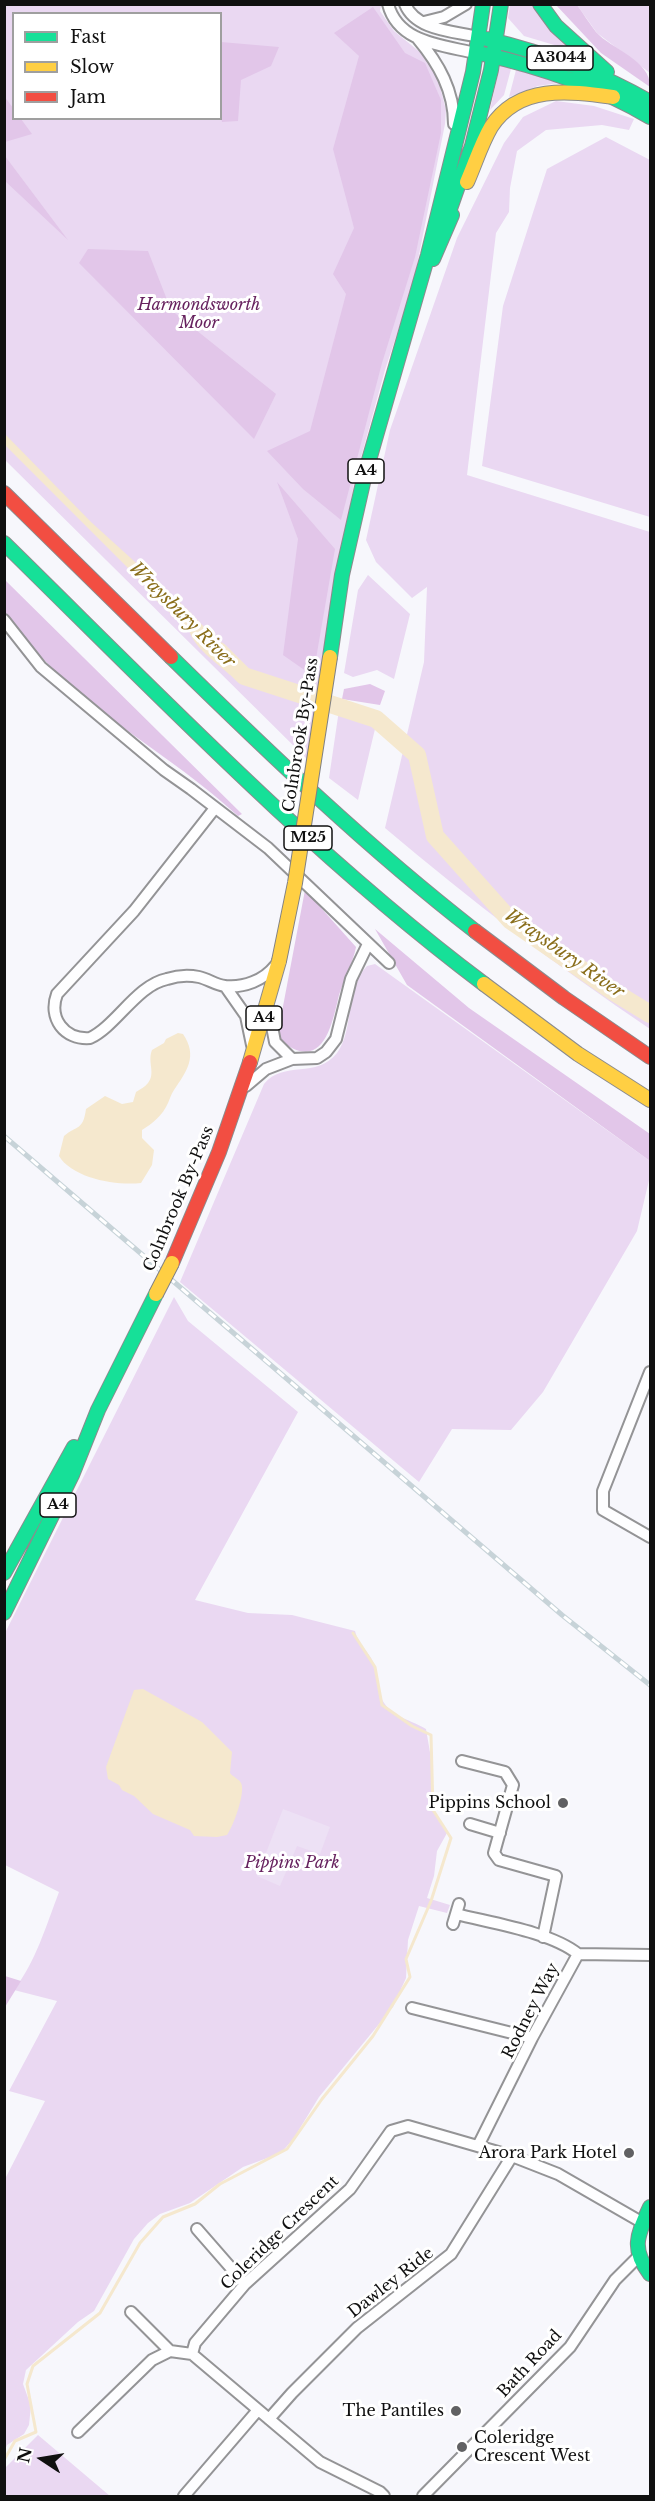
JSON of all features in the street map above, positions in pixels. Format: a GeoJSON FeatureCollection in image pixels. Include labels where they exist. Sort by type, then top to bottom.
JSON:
{"type":"FeatureCollection","features":[{"type":"Feature","properties":{"kind":"main road","name":"A4"},"geometry":{"type":"LineString","coordinates":[[419,289],[476,53],[483,4]]}},
{"type":"Feature","properties":{"kind":"main road","name":"A4"},"geometry":{"type":"LineString","coordinates":[[419,289],[462,178],[493,56],[501,4]]}},
{"type":"Feature","properties":{"kind":"main road"},"geometry":{"type":"LineString","coordinates":[[540,4],[556,26],[575,45],[621,84]]}},
{"type":"Feature","properties":{"kind":"main road","name":"A3044"},"geometry":{"type":"LineString","coordinates":[[478,37],[521,45],[569,61],[621,84],[651,102]]}},
{"type":"Feature","properties":{"kind":"main road","name":"A3044"},"geometry":{"type":"LineString","coordinates":[[476,53],[566,76],[651,117]]}},
{"type":"Feature","properties":{"kind":"main road"},"geometry":{"type":"LineString","coordinates":[[419,289],[491,128],[503,112],[522,98],[547,92],[572,92],[613,97]]}},
{"type":"Feature","properties":{"kind":"main road","name":"Colnbrook By-Pass"},"geometry":{"type":"LineString","coordinates":[[4,1613],[72,1475],[98,1410],[172,1263],[206,1186],[253,1054],[279,961],[295,883],[342,575],[365,474],[419,289]]}},
{"type":"Feature","properties":{"kind":"main road","name":"M25"},"geometry":{"type":"LineString","coordinates":[[4,493],[254,738],[427,893],[509,958],[584,1013],[651,1057]]}},
{"type":"Feature","properties":{"kind":"main road","name":"M25"},"geometry":{"type":"LineString","coordinates":[[4,543],[224,760],[332,860],[448,957],[578,1054],[651,1100]]}},
{"type":"Feature","properties":{"kind":"main road","name":"Colnbrook By-Pass"},"geometry":{"type":"LineString","coordinates":[[4,1573],[59,1470],[98,1410]]}},
{"type":"Feature","properties":{"kind":"main road"},"geometry":{"type":"LineString","coordinates":[[651,2207],[638,2237],[638,2257],[651,2274]]}},
{"type":"Feature","properties":{"kind":"street"},"geometry":{"type":"LineString","coordinates":[[388,4],[393,20],[418,39],[433,58],[451,96],[454,111],[454,140]]}},
{"type":"Feature","properties":{"kind":"street"},"geometry":{"type":"LineString","coordinates":[[405,4],[411,14],[424,22],[438,28],[478,37]]}},
{"type":"Feature","properties":{"kind":"street"},"geometry":{"type":"LineString","coordinates":[[424,22],[444,17],[466,4]]}},
{"type":"Feature","properties":{"kind":"street"},"geometry":{"type":"LineString","coordinates":[[418,39],[476,53]]}},
{"type":"Feature","properties":{"kind":"street"},"geometry":{"type":"LineString","coordinates":[[4,620],[41,667],[164,770],[268,848],[389,963]]}},
{"type":"Feature","properties":{"kind":"street"},"geometry":{"type":"LineString","coordinates":[[215,808],[134,911],[57,994],[53,1009],[56,1019],[66,1033],[77,1038],[90,1038],[161,980],[199,977],[225,986],[255,981],[266,975],[279,961]]}},
{"type":"Feature","properties":{"kind":"street"},"geometry":{"type":"LineString","coordinates":[[240,1093],[262,1071],[292,1059],[305,1060],[322,1056],[336,1039],[351,979],[368,944]]}},
{"type":"Feature","properties":{"kind":"street"},"geometry":{"type":"LineString","coordinates":[[225,986],[246,1016],[253,1054]]}},
{"type":"Feature","properties":{"kind":"street"},"geometry":{"type":"LineString","coordinates":[[268,1003],[272,1037],[292,1059]]}},
{"type":"Feature","properties":{"kind":"street"},"geometry":{"type":"LineString","coordinates":[[651,1372],[603,1491],[601,1503],[603,1510],[651,1537]]}},
{"type":"Feature","properties":{"kind":"street"},"geometry":{"type":"LineString","coordinates":[[462,1761],[505,1772],[513,1785],[494,1853],[499,1860],[556,1876],[543,1936]]}},
{"type":"Feature","properties":{"kind":"street"},"geometry":{"type":"LineString","coordinates":[[470,1824],[500,1833]]}},
{"type":"Feature","properties":{"kind":"street"},"geometry":{"type":"LineString","coordinates":[[456,1914],[543,1936],[568,1946],[578,1954]]}},
{"type":"Feature","properties":{"kind":"street","name":"Rodney Way"},"geometry":{"type":"LineString","coordinates":[[478,2146],[532,2038],[578,1954],[651,1954]]}},
{"type":"Feature","properties":{"kind":"street"},"geometry":{"type":"LineString","coordinates":[[412,2008],[532,2038]]}},
{"type":"Feature","properties":{"kind":"street","name":"Coleridge Crescent"},"geometry":{"type":"LineString","coordinates":[[192,2354],[195,2343],[245,2284],[350,2189],[391,2131],[408,2126],[512,2156],[558,2174],[643,2223]]}},
{"type":"Feature","properties":{"kind":"street","name":"Dawley Ride"},"geometry":{"type":"LineString","coordinates":[[269,2419],[357,2328],[451,2254],[512,2156]]}},
{"type":"Feature","properties":{"kind":"street"},"geometry":{"type":"LineString","coordinates":[[197,2229],[245,2284]]}},
{"type":"Feature","properties":{"kind":"street","name":"Bath Road"},"geometry":{"type":"LineString","coordinates":[[423,2496],[570,2347],[615,2280],[638,2257]]}},
{"type":"Feature","properties":{"kind":"street"},"geometry":{"type":"LineString","coordinates":[[131,2312],[170,2351]]}},
{"type":"Feature","properties":{"kind":"street"},"geometry":{"type":"LineString","coordinates":[[78,2432],[152,2360],[170,2351],[192,2354],[320,2462],[384,2496]]}},
{"type":"Feature","properties":{"kind":"street"},"geometry":{"type":"LineString","coordinates":[[184,2496],[258,2410]]}},
{"type":"Feature","properties":{"kind":"green space","name":"Harmondsworth Moor"},"geometry":{"type":"Polygon","coordinates":[[[4,5],[381,5],[380,11],[394,31],[421,53],[437,75],[446,110],[445,124],[413,285],[385,370],[354,483],[308,760],[5,460],[4,5]]]}},
{"type":"Feature","properties":{"kind":"green space"},"geometry":{"type":"Polygon","coordinates":[[[510,5],[533,5],[566,44],[561,47],[524,36],[508,18],[510,5]]]}},
{"type":"Feature","properties":{"kind":"green space"},"geometry":{"type":"Polygon","coordinates":[[[577,5],[650,5],[650,73],[597,33],[577,5]]]}},
{"type":"Feature","properties":{"kind":"green space"},"geometry":{"type":"Polygon","coordinates":[[[500,65],[511,69],[504,95],[490,110],[500,65]]]}},
{"type":"Feature","properties":{"kind":"green space"},"geometry":{"type":"Polygon","coordinates":[[[516,70],[559,83],[538,86],[509,97],[516,70]]]}},
{"type":"Feature","properties":{"kind":"green space"},"geometry":{"type":"Polygon","coordinates":[[[556,101],[594,106],[634,119],[629,130],[602,125],[546,130],[517,151],[510,188],[509,212],[496,233],[467,475],[650,532],[650,1029],[515,932],[385,828],[424,662],[427,587],[412,598],[376,562],[366,540],[390,430],[457,238],[504,143],[523,117],[556,101]]]}},
{"type":"Feature","properties":{"kind":"green space"},"geometry":{"type":"Polygon","coordinates":[[[606,137],[650,160],[650,517],[482,466],[503,306],[547,169],[606,137]]]}},
{"type":"Feature","properties":{"kind":"green space"},"geometry":{"type":"Polygon","coordinates":[[[368,575],[410,614],[394,679],[377,670],[353,677],[344,673],[358,590],[368,575]]]}},
{"type":"Feature","properties":{"kind":"green space"},"geometry":{"type":"Polygon","coordinates":[[[339,710],[352,712],[375,729],[358,800],[329,778],[339,710]]]}},
{"type":"Feature","properties":{"kind":"green space"},"geometry":{"type":"Polygon","coordinates":[[[375,964],[650,1161],[650,1176],[637,1231],[543,1392],[511,1430],[452,1429],[419,1482],[180,1282],[264,1084],[281,1073],[320,1065],[329,1061],[337,1053],[346,1033],[355,986],[367,966],[375,964]]]}},
{"type":"Feature","properties":{"kind":"green space","name":"Pippins Park"},"geometry":{"type":"Polygon","coordinates":[[[174,1297],[188,1321],[298,1412],[195,1600],[248,1613],[292,1615],[355,1631],[373,1662],[379,1690],[386,1706],[391,1711],[426,1729],[432,1764],[433,1809],[447,1833],[437,1851],[434,1876],[427,1898],[450,1905],[447,1913],[419,1906],[408,1940],[406,1978],[393,2007],[319,2097],[294,2138],[281,2153],[243,2167],[190,2203],[160,2214],[148,2223],[134,2239],[94,2311],[78,2322],[26,2370],[23,2384],[31,2406],[29,2425],[24,2434],[7,2445],[5,2450],[5,2179],[45,2101],[9,2091],[57,2001],[14,1990],[34,1955],[59,1892],[5,1865],[5,1633],[174,1297]]]}},
{"type":"Feature","properties":{"kind":"green space"},"geometry":{"type":"Polygon","coordinates":[[[38,2435],[110,2496],[5,2496],[6,2467],[38,2435]]]}},
{"type":"Feature","properties":{"kind":"shaded area"},"geometry":{"type":"Polygon","coordinates":[[[556,5],[577,5],[596,32],[644,69],[649,78],[650,87],[601,53],[556,5]]]}},
{"type":"Feature","properties":{"kind":"shaded area"},"geometry":{"type":"Polygon","coordinates":[[[373,7],[405,53],[425,63],[441,100],[441,133],[415,257],[382,363],[341,520],[303,489],[267,451],[310,431],[346,294],[333,274],[354,228],[333,149],[359,56],[334,33],[373,7]]]}},
{"type":"Feature","properties":{"kind":"shaded area"},"geometry":{"type":"Polygon","coordinates":[[[222,42],[279,47],[271,66],[241,80],[238,121],[222,122],[222,42]]]}},
{"type":"Feature","properties":{"kind":"shaded area"},"geometry":{"type":"Polygon","coordinates":[[[4,96],[12,107],[12,120],[22,120],[32,134],[5,142],[4,96]]]}},
{"type":"Feature","properties":{"kind":"shaded area"},"geometry":{"type":"Polygon","coordinates":[[[5,156],[68,240],[5,181],[5,156]]]}},
{"type":"Feature","properties":{"kind":"shaded area"},"geometry":{"type":"Polygon","coordinates":[[[88,249],[148,251],[171,310],[276,394],[254,439],[79,263],[88,249]]]}},
{"type":"Feature","properties":{"kind":"shaded area"},"geometry":{"type":"Polygon","coordinates":[[[277,482],[335,549],[313,676],[283,655],[298,539],[277,482]]]}},
{"type":"Feature","properties":{"kind":"shaded area"},"geometry":{"type":"Polygon","coordinates":[[[4,579],[242,814],[238,816],[212,793],[100,710],[47,663],[6,614],[4,579]]]}},
{"type":"Feature","properties":{"kind":"shaded area"},"geometry":{"type":"Polygon","coordinates":[[[370,684],[385,691],[380,705],[342,699],[344,689],[370,684]]]}},
{"type":"Feature","properties":{"kind":"shaded area"},"geometry":{"type":"Polygon","coordinates":[[[305,890],[356,947],[328,1033],[314,1050],[305,1052],[292,1048],[277,1038],[305,890]]]}},
{"type":"Feature","properties":{"kind":"shaded area"},"geometry":{"type":"Polygon","coordinates":[[[375,929],[469,1008],[650,1134],[650,1161],[407,985],[375,929]]]}},
{"type":"Feature","properties":{"kind":"shaded area"},"geometry":{"type":"Polygon","coordinates":[[[283,1809],[330,1827],[320,1854],[297,1846],[280,1886],[257,1876],[283,1809]]]}},
{"type":"Feature","properties":{"kind":"shaded area"},"geometry":{"type":"Polygon","coordinates":[[[4,1976],[21,1981],[5,2007],[4,1976]]]}},
{"type":"Feature","properties":{"kind":"water"},"geometry":{"type":"Polygon","coordinates":[[[5,434],[91,522],[188,610],[239,664],[230,675],[200,649],[189,630],[156,600],[148,588],[5,445],[5,434]]]}},
{"type":"Feature","properties":{"kind":"water"},"geometry":{"type":"Polygon","coordinates":[[[178,1033],[183,1034],[190,1049],[189,1063],[163,1111],[142,1130],[142,1138],[154,1150],[152,1165],[141,1183],[107,1182],[84,1175],[65,1164],[59,1156],[64,1136],[79,1127],[86,1109],[105,1096],[122,1104],[133,1102],[136,1092],[150,1079],[152,1050],[178,1033]]]}},
{"type":"Feature","properties":{"kind":"water"},"geometry":{"type":"Polygon","coordinates":[[[143,1689],[202,1722],[232,1752],[230,1773],[241,1783],[242,1794],[227,1835],[194,1836],[190,1830],[153,1814],[134,1796],[108,1779],[106,1767],[134,1690],[143,1689]]]}},
{"type":"Feature","properties":{"kind":"waterway","name":"Wraysbury River"},"geometry":{"type":"LineString","coordinates":[[219,651],[244,676],[376,719],[417,755],[435,836],[510,920],[614,992],[650,1014]]}},
{"type":"Feature","properties":{"kind":"waterway"},"geometry":{"type":"LineString","coordinates":[[4,2460],[15,2441],[36,2432],[27,2384],[33,2366],[100,2313],[140,2243],[163,2217],[195,2204],[220,2184],[287,2149],[322,2099],[373,2036],[410,1977],[406,1959],[431,1901],[451,1838],[433,1810],[431,1735],[412,1726],[382,1705],[375,1667],[353,1633]]}},
{"type":"Feature","properties":{"kind":"railway"},"geometry":{"type":"LineString","coordinates":[[4,1136],[562,1615],[650,1685]]}},
{"type":"Feature","properties":{"kind":"traffic: fast"},"geometry":{"type":"LineString","coordinates":[[330,657],[342,575],[365,474],[428,255],[473,72],[483,4]]}},
{"type":"Feature","properties":{"kind":"traffic: fast"},"geometry":{"type":"LineString","coordinates":[[445,223],[472,146],[491,70],[501,4]]}},
{"type":"Feature","properties":{"kind":"traffic: fast"},"geometry":{"type":"LineString","coordinates":[[540,4],[556,26],[607,72]]}},
{"type":"Feature","properties":{"kind":"traffic: fast"},"geometry":{"type":"LineString","coordinates":[[487,39],[571,64],[611,81],[650,102]]}},
{"type":"Feature","properties":{"kind":"traffic: fast"},"geometry":{"type":"LineString","coordinates":[[483,54],[569,79],[610,96],[650,117]]}},
{"type":"Feature","properties":{"kind":"traffic: fast"},"geometry":{"type":"LineString","coordinates":[[433,259],[452,215]]}},
{"type":"Feature","properties":{"kind":"traffic: fast"},"geometry":{"type":"LineString","coordinates":[[4,543],[178,715],[297,827],[420,934],[484,984]]}},
{"type":"Feature","properties":{"kind":"traffic: fast"},"geometry":{"type":"LineString","coordinates":[[171,657],[357,833],[475,931]]}},
{"type":"Feature","properties":{"kind":"traffic: fast"},"geometry":{"type":"LineString","coordinates":[[4,1613],[72,1475],[98,1410],[156,1294]]}},
{"type":"Feature","properties":{"kind":"traffic: fast"},"geometry":{"type":"LineString","coordinates":[[4,1573],[74,1447]]}},
{"type":"Feature","properties":{"kind":"traffic: fast"},"geometry":{"type":"LineString","coordinates":[[650,2207],[638,2241],[640,2256],[650,2274]]}},
{"type":"Feature","properties":{"kind":"traffic: slow"},"geometry":{"type":"LineString","coordinates":[[467,182],[491,127],[502,113],[516,103],[530,97],[562,93],[613,97]]}},
{"type":"Feature","properties":{"kind":"traffic: slow"},"geometry":{"type":"LineString","coordinates":[[279,961],[295,883],[330,657]]}},
{"type":"Feature","properties":{"kind":"traffic: slow"},"geometry":{"type":"LineString","coordinates":[[250,1062],[279,961]]}},
{"type":"Feature","properties":{"kind":"traffic: slow"},"geometry":{"type":"LineString","coordinates":[[484,984],[578,1054],[650,1100]]}},
{"type":"Feature","properties":{"kind":"traffic: slow"},"geometry":{"type":"LineString","coordinates":[[156,1294],[172,1263]]}},
{"type":"Feature","properties":{"kind":"traffic: jam"},"geometry":{"type":"LineString","coordinates":[[4,493],[171,657]]}},
{"type":"Feature","properties":{"kind":"traffic: jam"},"geometry":{"type":"LineString","coordinates":[[475,931],[564,998],[650,1057]]}},
{"type":"Feature","properties":{"kind":"traffic: jam"},"geometry":{"type":"LineString","coordinates":[[172,1263],[219,1152],[250,1062]]}},
{"type":"Feature","properties":{"kind":"place","name":"Pippins School"},"geometry":{"type":"Point","coordinates":[563,1803]}},
{"type":"Feature","properties":{"kind":"place","name":"Arora Park Hotel"},"geometry":{"type":"Point","coordinates":[629,2153]}},
{"type":"Feature","properties":{"kind":"place","name":"The Pantiles"},"geometry":{"type":"Point","coordinates":[456,2411]}},
{"type":"Feature","properties":{"kind":"place","name":"Coleridge Crescent West"},"geometry":{"type":"Point","coordinates":[462,2447]}}]}
